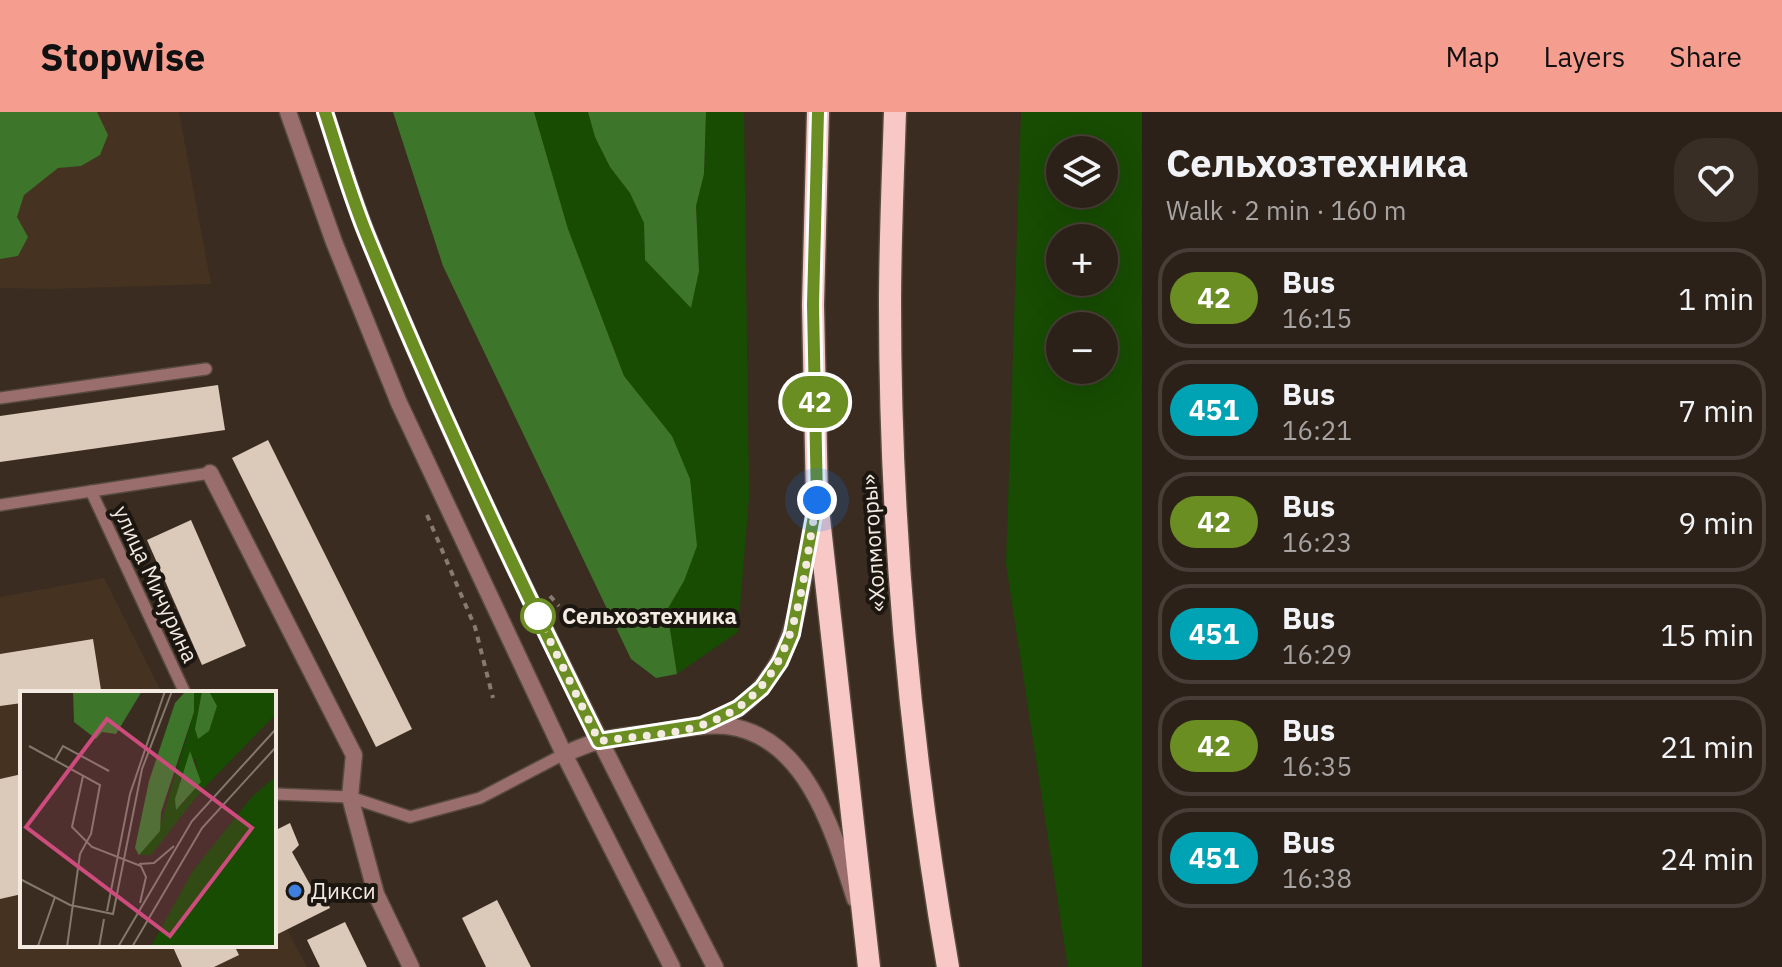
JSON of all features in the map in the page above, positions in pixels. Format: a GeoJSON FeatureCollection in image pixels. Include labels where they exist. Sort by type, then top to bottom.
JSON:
{"type":"FeatureCollection","features":[{"type":"Feature","properties":{"kind":"highway"},"geometry":{"type":"LineString","coordinates":[[818,112],[813,305],[817,500],[869,967]]}},
{"type":"Feature","properties":{"kind":"highway","name":"«Холмогоры»"},"geometry":{"type":"LineString","coordinates":[[895,112],[890,305],[895,496],[909,686],[932,875],[948,967]]}},
{"type":"Feature","properties":{"kind":"street"},"geometry":{"type":"LineString","coordinates":[[288,112],[334,242],[399,403],[564,754],[672,967]]}},
{"type":"Feature","properties":{"kind":"street"},"geometry":{"type":"LineString","coordinates":[[325,112],[365,230],[432,387],[556,655],[715,967]]}},
{"type":"Feature","properties":{"kind":"street"},"geometry":{"type":"LineString","coordinates":[[210,473],[354,755],[350,797],[376,894],[411,967]]}},
{"type":"Feature","properties":{"kind":"street"},"geometry":{"type":"LineString","coordinates":[[702,725],[738,708],[762,688],[780,662],[792,634],[817,500]]}},
{"type":"Feature","properties":{"kind":"street"},"geometry":{"type":"LineString","coordinates":[[564,754],[599,741],[702,725],[729,726],[763,737],[794,763],[836,840],[863,923]]}},
{"type":"Feature","properties":{"kind":"lane"},"geometry":{"type":"LineString","coordinates":[[0,398],[206,369]]}},
{"type":"Feature","properties":{"kind":"lane"},"geometry":{"type":"LineString","coordinates":[[0,505],[210,473]]}},
{"type":"Feature","properties":{"kind":"lane","name":"улица Мичурина"},"geometry":{"type":"LineString","coordinates":[[91,491],[184,691]]}},
{"type":"Feature","properties":{"kind":"lane"},"geometry":{"type":"LineString","coordinates":[[276,794],[350,797],[410,817],[480,798],[564,754]]}},
{"type":"Feature","properties":{"kind":"path"},"geometry":{"type":"LineString","coordinates":[[427,515],[475,627],[493,698]]}},
{"type":"Feature","properties":{"kind":"shaded area"},"geometry":{"type":"Polygon","coordinates":[[[0,112],[179,112],[211,284],[0,288],[0,112]]]}},
{"type":"Feature","properties":{"kind":"shaded area"},"geometry":{"type":"Polygon","coordinates":[[[104,578],[161,691],[20,691],[20,947],[276,947],[276,909],[307,967],[0,967],[0,597],[104,578]]]}},
{"type":"Feature","properties":{"kind":"green space"},"geometry":{"type":"Polygon","coordinates":[[[0,112],[97,112],[108,135],[100,155],[81,166],[58,168],[24,195],[17,217],[28,237],[18,256],[0,259],[0,112]]]}},
{"type":"Feature","properties":{"kind":"green space"},"geometry":{"type":"Polygon","coordinates":[[[393,112],[534,112],[568,229],[624,376],[672,436],[690,479],[697,546],[684,581],[667,610],[677,674],[656,678],[631,659],[443,266],[393,112]]]}},
{"type":"Feature","properties":{"kind":"green space"},"geometry":{"type":"Polygon","coordinates":[[[534,112],[588,112],[595,137],[610,167],[630,193],[644,223],[645,260],[691,307],[699,271],[696,206],[704,174],[706,112],[744,112],[749,497],[738,632],[677,674],[667,610],[684,581],[672,436],[624,376],[568,229],[534,112]]]}},
{"type":"Feature","properties":{"kind":"green space"},"geometry":{"type":"Polygon","coordinates":[[[588,112],[706,112],[704,174],[696,206],[699,271],[691,308],[645,260],[644,223],[630,193],[610,167],[595,137],[588,112]]]}},
{"type":"Feature","properties":{"kind":"green space"},"geometry":{"type":"Polygon","coordinates":[[[1021,112],[1142,112],[1142,967],[1068,967],[1006,564],[1021,112]]]}},
{"type":"Feature","properties":{"kind":"building"},"geometry":{"type":"Polygon","coordinates":[[[218,385],[225,430],[0,462],[0,416],[218,385]]]}},
{"type":"Feature","properties":{"kind":"building"},"geometry":{"type":"Polygon","coordinates":[[[268,440],[412,729],[376,747],[232,458],[268,440]]]}},
{"type":"Feature","properties":{"kind":"building"},"geometry":{"type":"Polygon","coordinates":[[[191,520],[246,646],[202,665],[147,540],[191,520]]]}},
{"type":"Feature","properties":{"kind":"building"},"geometry":{"type":"Polygon","coordinates":[[[93,639],[101,690],[20,691],[20,703],[0,706],[0,654],[93,639]]]}},
{"type":"Feature","properties":{"kind":"building"},"geometry":{"type":"Polygon","coordinates":[[[20,774],[20,894],[0,899],[0,779],[20,774]]]}},
{"type":"Feature","properties":{"kind":"building"},"geometry":{"type":"Polygon","coordinates":[[[290,823],[299,845],[292,852],[318,899],[325,896],[330,908],[276,935],[276,830],[290,823]]]}},
{"type":"Feature","properties":{"kind":"building"},"geometry":{"type":"Polygon","coordinates":[[[497,900],[531,967],[486,967],[462,918],[497,900]]]}},
{"type":"Feature","properties":{"kind":"building"},"geometry":{"type":"Polygon","coordinates":[[[345,922],[367,967],[320,967],[307,940],[345,922]]]}},
{"type":"Feature","properties":{"kind":"building"},"geometry":{"type":"Polygon","coordinates":[[[173,947],[235,947],[239,955],[214,967],[182,967],[173,947]]]}},
{"type":"Feature","properties":{"kind":"bus line","name":"42"},"geometry":{"type":"LineString","coordinates":[[325,112],[365,230],[432,387],[599,741],[702,725],[738,708],[762,688],[780,662],[792,634],[817,500],[813,305],[818,112]]}},
{"type":"Feature","properties":{"kind":"place","name":"Сельхозтехника"},"geometry":{"type":"Point","coordinates":[538,616]}},
{"type":"Feature","properties":{"kind":"place","name":"Дикси"},"geometry":{"type":"Point","coordinates":[295,891]}},
{"type":"Feature","properties":{"kind":"route"},"geometry":{"type":"LineString","coordinates":[[538,616],[599,741],[702,725],[738,708],[762,688],[780,662],[792,634],[817,500]]}}]}
